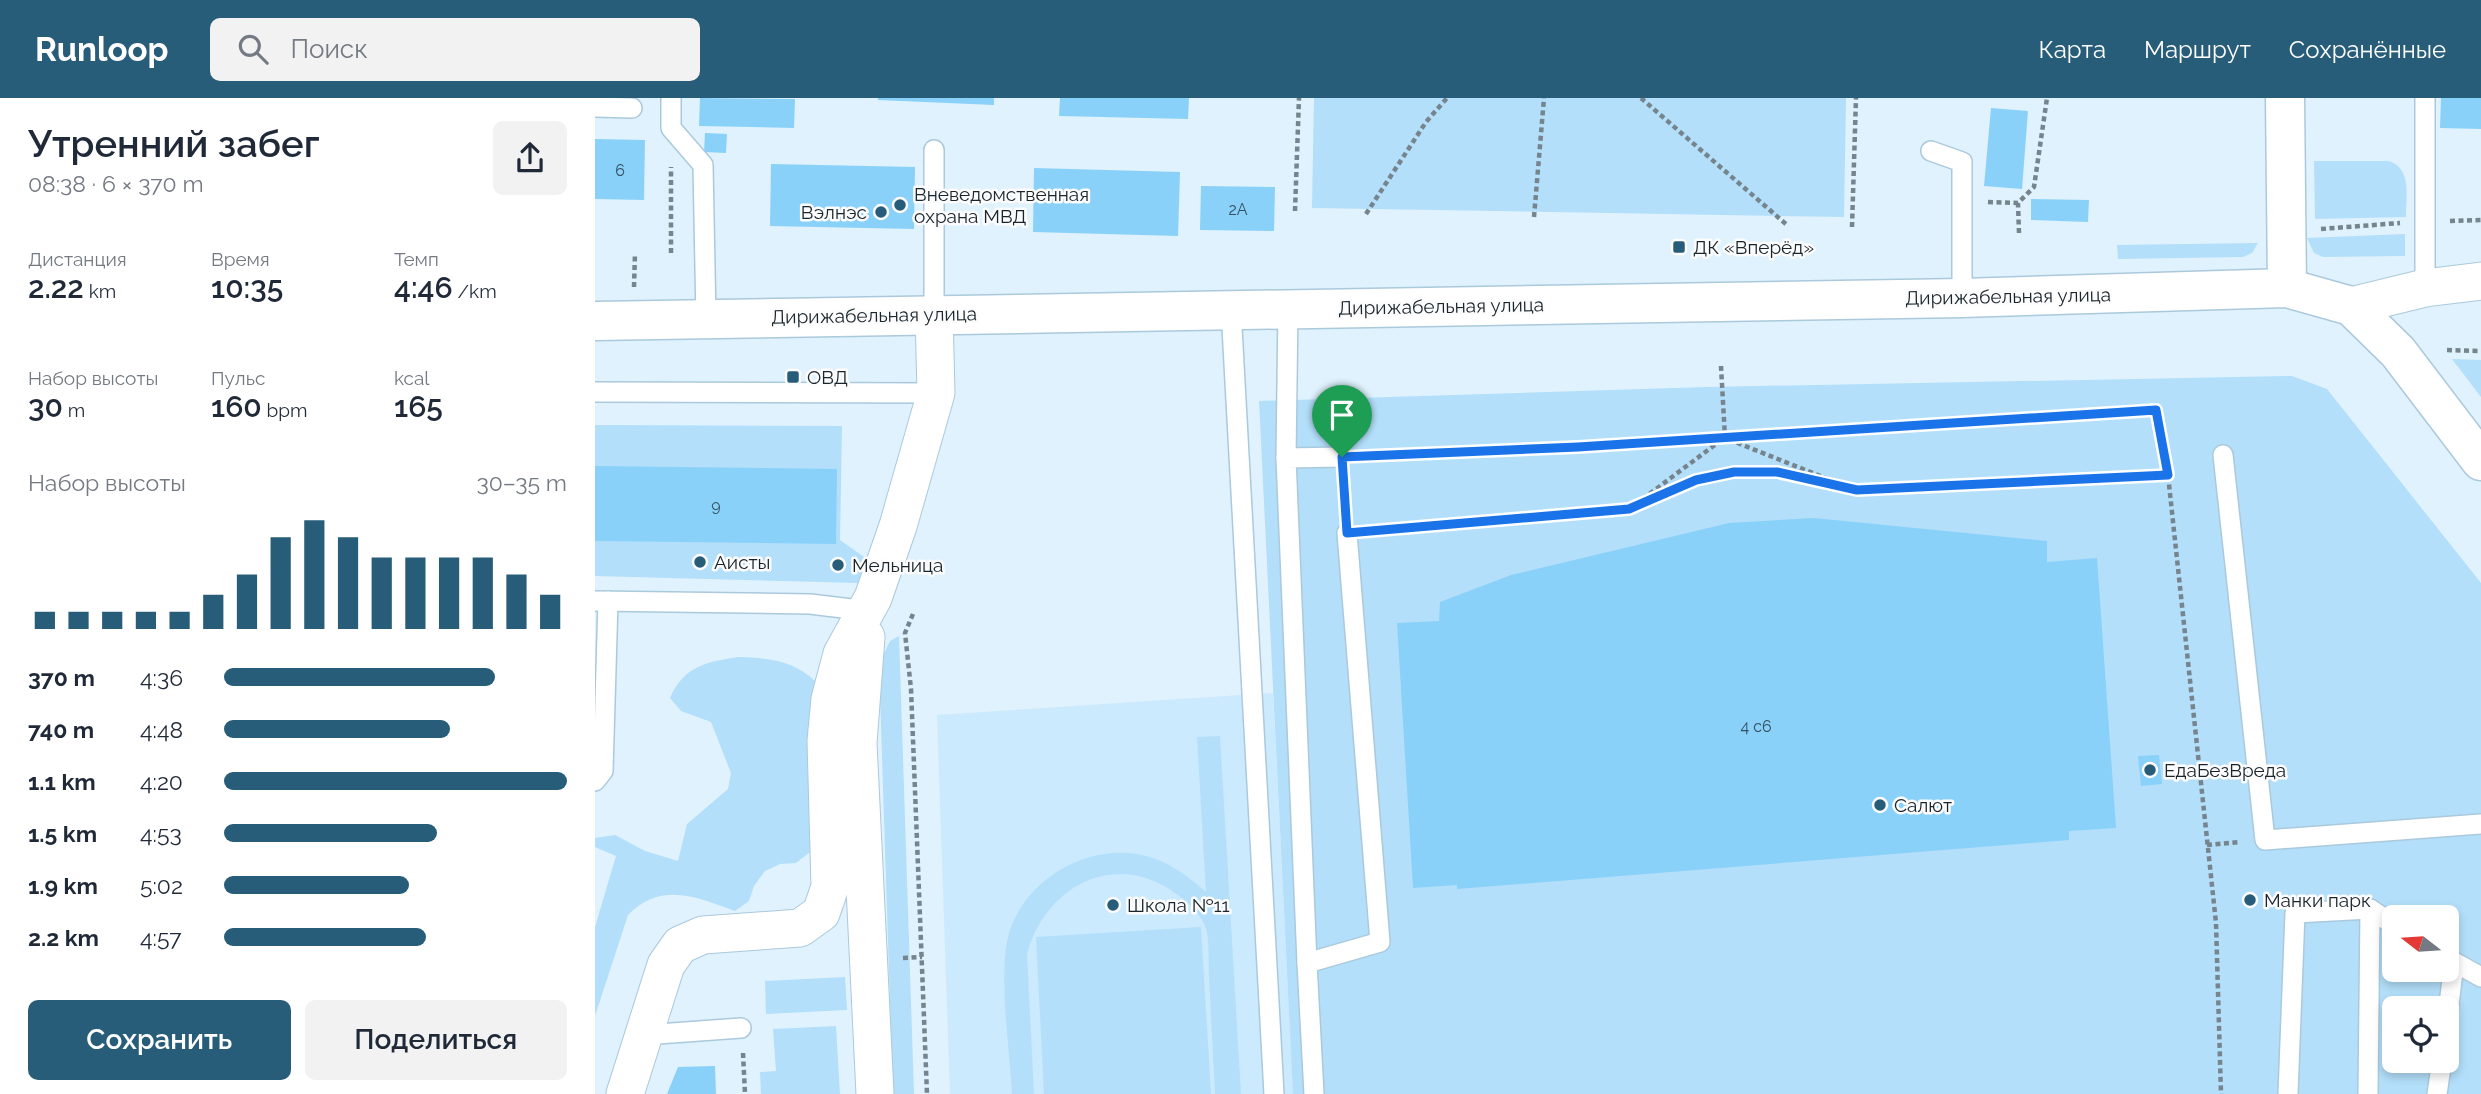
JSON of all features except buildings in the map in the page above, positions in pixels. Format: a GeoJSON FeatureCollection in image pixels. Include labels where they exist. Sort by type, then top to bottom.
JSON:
{"type":"FeatureCollection","features":[{"type":"Feature","properties":{"kind":"main road"},"geometry":{"type":"LineString","coordinates":[[2285,98],[2287,288]]}},
{"type":"Feature","properties":{"kind":"main road","name":"Дирижабельная улица"},"geometry":{"type":"LineString","coordinates":[[595,321],[934,313],[1962,298],[2287,288],[2351,306]]}},
{"type":"Feature","properties":{"kind":"main road"},"geometry":{"type":"LineString","coordinates":[[2351,306],[2398,352],[2481,461]]}},
{"type":"Feature","properties":{"kind":"street"},"geometry":{"type":"LineString","coordinates":[[2351,306],[2425,288],[2481,281]]}},
{"type":"Feature","properties":{"kind":"street"},"geometry":{"type":"LineString","coordinates":[[625,1094],[666,965],[680,945],[703,935],[800,928],[821,913],[830,887],[826,741],[830,699],[842,654],[868,611],[898,526],[936,393],[934,313]]}},
{"type":"Feature","properties":{"kind":"street"},"geometry":{"type":"LineString","coordinates":[[868,611],[858,743],[874,1094]]}},
{"type":"Feature","properties":{"kind":"lane"},"geometry":{"type":"LineString","coordinates":[[671,98],[671,128],[703,165],[706,320]]}},
{"type":"Feature","properties":{"kind":"lane"},"geometry":{"type":"LineString","coordinates":[[2425,98],[2425,288]]}},
{"type":"Feature","properties":{"kind":"lane"},"geometry":{"type":"LineString","coordinates":[[595,107],[632,107]]}},
{"type":"Feature","properties":{"kind":"lane"},"geometry":{"type":"LineString","coordinates":[[934,150],[934,313]]}},
{"type":"Feature","properties":{"kind":"lane"},"geometry":{"type":"LineString","coordinates":[[1931,151],[1962,162],[1962,298]]}},
{"type":"Feature","properties":{"kind":"lane"},"geometry":{"type":"LineString","coordinates":[[1288,308],[1286,458],[1314,1094]]}},
{"type":"Feature","properties":{"kind":"lane"},"geometry":{"type":"LineString","coordinates":[[1231,309],[1274,1094]]}},
{"type":"Feature","properties":{"kind":"lane"},"geometry":{"type":"LineString","coordinates":[[595,392],[936,393]]}},
{"type":"Feature","properties":{"kind":"lane"},"geometry":{"type":"LineString","coordinates":[[2223,455],[2265,840],[2481,824]]}},
{"type":"Feature","properties":{"kind":"lane"},"geometry":{"type":"LineString","coordinates":[[1286,458],[1342,457]]}},
{"type":"Feature","properties":{"kind":"lane"},"geometry":{"type":"LineString","coordinates":[[1307,962],[1380,942],[1347,533]]}},
{"type":"Feature","properties":{"kind":"lane"},"geometry":{"type":"LineString","coordinates":[[595,781],[603,771],[601,601],[810,604],[868,611]]}},
{"type":"Feature","properties":{"kind":"lane"},"geometry":{"type":"LineString","coordinates":[[2288,1094],[2295,914],[2370,909],[2382,917]]}},
{"type":"Feature","properties":{"kind":"lane"},"geometry":{"type":"LineString","coordinates":[[2368,1094],[2370,909]]}},
{"type":"Feature","properties":{"kind":"lane"},"geometry":{"type":"LineString","coordinates":[[2459,966],[2481,977]]}},
{"type":"Feature","properties":{"kind":"lane"},"geometry":{"type":"LineString","coordinates":[[644,1035],[741,1028]]}},
{"type":"Feature","properties":{"kind":"lane"},"geometry":{"type":"LineString","coordinates":[[2437,1094],[2440,1073]]}},
{"type":"Feature","properties":{"kind":"path"},"geometry":{"type":"LineString","coordinates":[[1295,211],[1299,98]]}},
{"type":"Feature","properties":{"kind":"path"},"geometry":{"type":"LineString","coordinates":[[1366,214],[1426,121],[1447,98]]}},
{"type":"Feature","properties":{"kind":"path"},"geometry":{"type":"LineString","coordinates":[[1534,217],[1544,98]]}},
{"type":"Feature","properties":{"kind":"path"},"geometry":{"type":"LineString","coordinates":[[1641,98],[1787,225]]}},
{"type":"Feature","properties":{"kind":"path"},"geometry":{"type":"LineString","coordinates":[[1852,227],[1856,98]]}},
{"type":"Feature","properties":{"kind":"path"},"geometry":{"type":"LineString","coordinates":[[2019,233],[2018,203],[2034,187],[2047,98]]}},
{"type":"Feature","properties":{"kind":"path"},"geometry":{"type":"LineString","coordinates":[[671,128],[671,253]]}},
{"type":"Feature","properties":{"kind":"path"},"geometry":{"type":"LineString","coordinates":[[2308,229],[2481,220]]}},
{"type":"Feature","properties":{"kind":"path"},"geometry":{"type":"LineString","coordinates":[[634,288],[635,253]]}},
{"type":"Feature","properties":{"kind":"path"},"geometry":{"type":"LineString","coordinates":[[2447,350],[2481,351]]}},
{"type":"Feature","properties":{"kind":"path"},"geometry":{"type":"LineString","coordinates":[[1721,366],[1725,438]]}},
{"type":"Feature","properties":{"kind":"path"},"geometry":{"type":"LineString","coordinates":[[2168,475],[1857,490],[1777,472],[1734,472],[1696,480],[1629,509],[1347,533],[1342,457],[1725,438],[2156,410],[2168,475],[2215,923],[2221,1094]]}},
{"type":"Feature","properties":{"kind":"path"},"geometry":{"type":"LineString","coordinates":[[1725,438],[1857,490]]}},
{"type":"Feature","properties":{"kind":"path"},"geometry":{"type":"LineString","coordinates":[[1629,509],[1725,438]]}},
{"type":"Feature","properties":{"kind":"path"},"geometry":{"type":"LineString","coordinates":[[913,614],[905,633],[911,689],[927,1094]]}},
{"type":"Feature","properties":{"kind":"path"},"geometry":{"type":"LineString","coordinates":[[741,1028],[745,1094]]}},
{"type":"Feature","properties":{"kind":"shaded area"},"geometry":{"type":"Polygon","coordinates":[[[1314,98],[1846,98],[1844,217],[1312,208],[1314,98]]]}},
{"type":"Feature","properties":{"kind":"shaded area"},"geometry":{"type":"Polygon","coordinates":[[[2314,161],[2389,161],[2396,165],[2406,184],[2406,217],[2315,219],[2314,161]]]}},
{"type":"Feature","properties":{"kind":"shaded area"},"geometry":{"type":"Polygon","coordinates":[[[2405,234],[2405,256],[2323,257],[2314,253],[2307,238],[2405,234]]]}},
{"type":"Feature","properties":{"kind":"shaded area"},"geometry":{"type":"Polygon","coordinates":[[[2258,243],[2252,253],[2243,257],[2118,259],[2117,245],[2258,243]]]}},
{"type":"Feature","properties":{"kind":"shaded area"},"geometry":{"type":"Polygon","coordinates":[[[2452,359],[2481,360],[2481,397],[2452,359]]]}},
{"type":"Feature","properties":{"kind":"shaded area","name":"Салют"},"geometry":{"type":"Polygon","coordinates":[[[2292,376],[2327,389],[2481,583],[2481,1094],[1293,1094],[1259,401],[1706,387],[2292,376]]]}},
{"type":"Feature","properties":{"kind":"shaded area"},"geometry":{"type":"Polygon","coordinates":[[[595,425],[842,426],[840,540],[864,557],[859,583],[595,576],[595,425]]]}},
{"type":"Feature","properties":{"kind":"shaded area"},"geometry":{"type":"Polygon","coordinates":[[[899,636],[914,1094],[893,1094],[879,664],[890,641],[899,636]]]}},
{"type":"Feature","properties":{"kind":"shaded area"},"geometry":{"type":"Polygon","coordinates":[[[738,657],[790,665],[816,682],[810,852],[796,863],[780,864],[765,871],[754,886],[749,901],[735,911],[680,895],[653,898],[641,904],[628,915],[595,1016],[595,927],[616,856],[595,847],[595,838],[615,835],[645,851],[678,861],[687,824],[728,789],[731,773],[711,722],[681,711],[670,698],[682,679],[697,667],[738,657]]]}},
{"type":"Feature","properties":{"kind":"shaded area","name":"Школа №11"},"geometry":{"type":"Polygon","coordinates":[[[1273,693],[1293,1094],[950,1094],[937,715],[1273,693]]]}},
{"type":"Feature","properties":{"kind":"shaded area"},"geometry":{"type":"Polygon","coordinates":[[[1220,736],[1241,1094],[1215,1094],[1208,946],[1201,919],[1184,900],[1152,880],[1129,875],[1106,875],[1085,882],[1066,894],[1049,910],[1036,930],[1027,954],[1034,1094],[1012,1094],[1004,987],[1006,946],[1019,910],[1032,892],[1068,866],[1110,853],[1132,853],[1161,861],[1181,872],[1206,892],[1197,737],[1220,736]]]}},
{"type":"Feature","properties":{"kind":"shaded area"},"geometry":{"type":"Polygon","coordinates":[[[1201,927],[1211,1094],[1044,1094],[1036,937],[1201,927]]]}},
{"type":"Feature","properties":{"kind":"shaded area"},"geometry":{"type":"Polygon","coordinates":[[[845,977],[847,1010],[766,1014],[765,981],[845,977]]]}},
{"type":"Feature","properties":{"kind":"shaded area"},"geometry":{"type":"Polygon","coordinates":[[[836,1026],[840,1094],[761,1094],[760,1072],[776,1071],[773,1029],[836,1026]]]}},
{"type":"Feature","properties":{"kind":"place","name":"Вневедомственная охрана МВД"},"geometry":{"type":"Point","coordinates":[900,205]}},
{"type":"Feature","properties":{"kind":"place","name":"Вэлнэс"},"geometry":{"type":"Point","coordinates":[881,212]}},
{"type":"Feature","properties":{"kind":"place","name":"ДК «Вперёд»"},"geometry":{"type":"Point","coordinates":[1679,247]}},
{"type":"Feature","properties":{"kind":"place","name":"ОВД"},"geometry":{"type":"Point","coordinates":[793,377]}},
{"type":"Feature","properties":{"kind":"place","name":"Аисты"},"geometry":{"type":"Point","coordinates":[700,562]}},
{"type":"Feature","properties":{"kind":"place","name":"Мельница"},"geometry":{"type":"Point","coordinates":[838,565]}},
{"type":"Feature","properties":{"kind":"place","name":"ЕдаБезВреда"},"geometry":{"type":"Point","coordinates":[2150,770]}},
{"type":"Feature","properties":{"kind":"place","name":"Салют"},"geometry":{"type":"Point","coordinates":[1880,805]}},
{"type":"Feature","properties":{"kind":"place","name":"Манки парк"},"geometry":{"type":"Point","coordinates":[2250,900]}},
{"type":"Feature","properties":{"kind":"place","name":"Школа №11"},"geometry":{"type":"Point","coordinates":[1113,905]}},
{"type":"Feature","properties":{"kind":"route"},"geometry":{"type":"LineString","coordinates":[[2156,410],[2168,475],[1857,490],[1777,472],[1734,472],[1696,480],[1629,509],[1347,533],[1342,457],[1578,447],[2156,410]]}}]}
